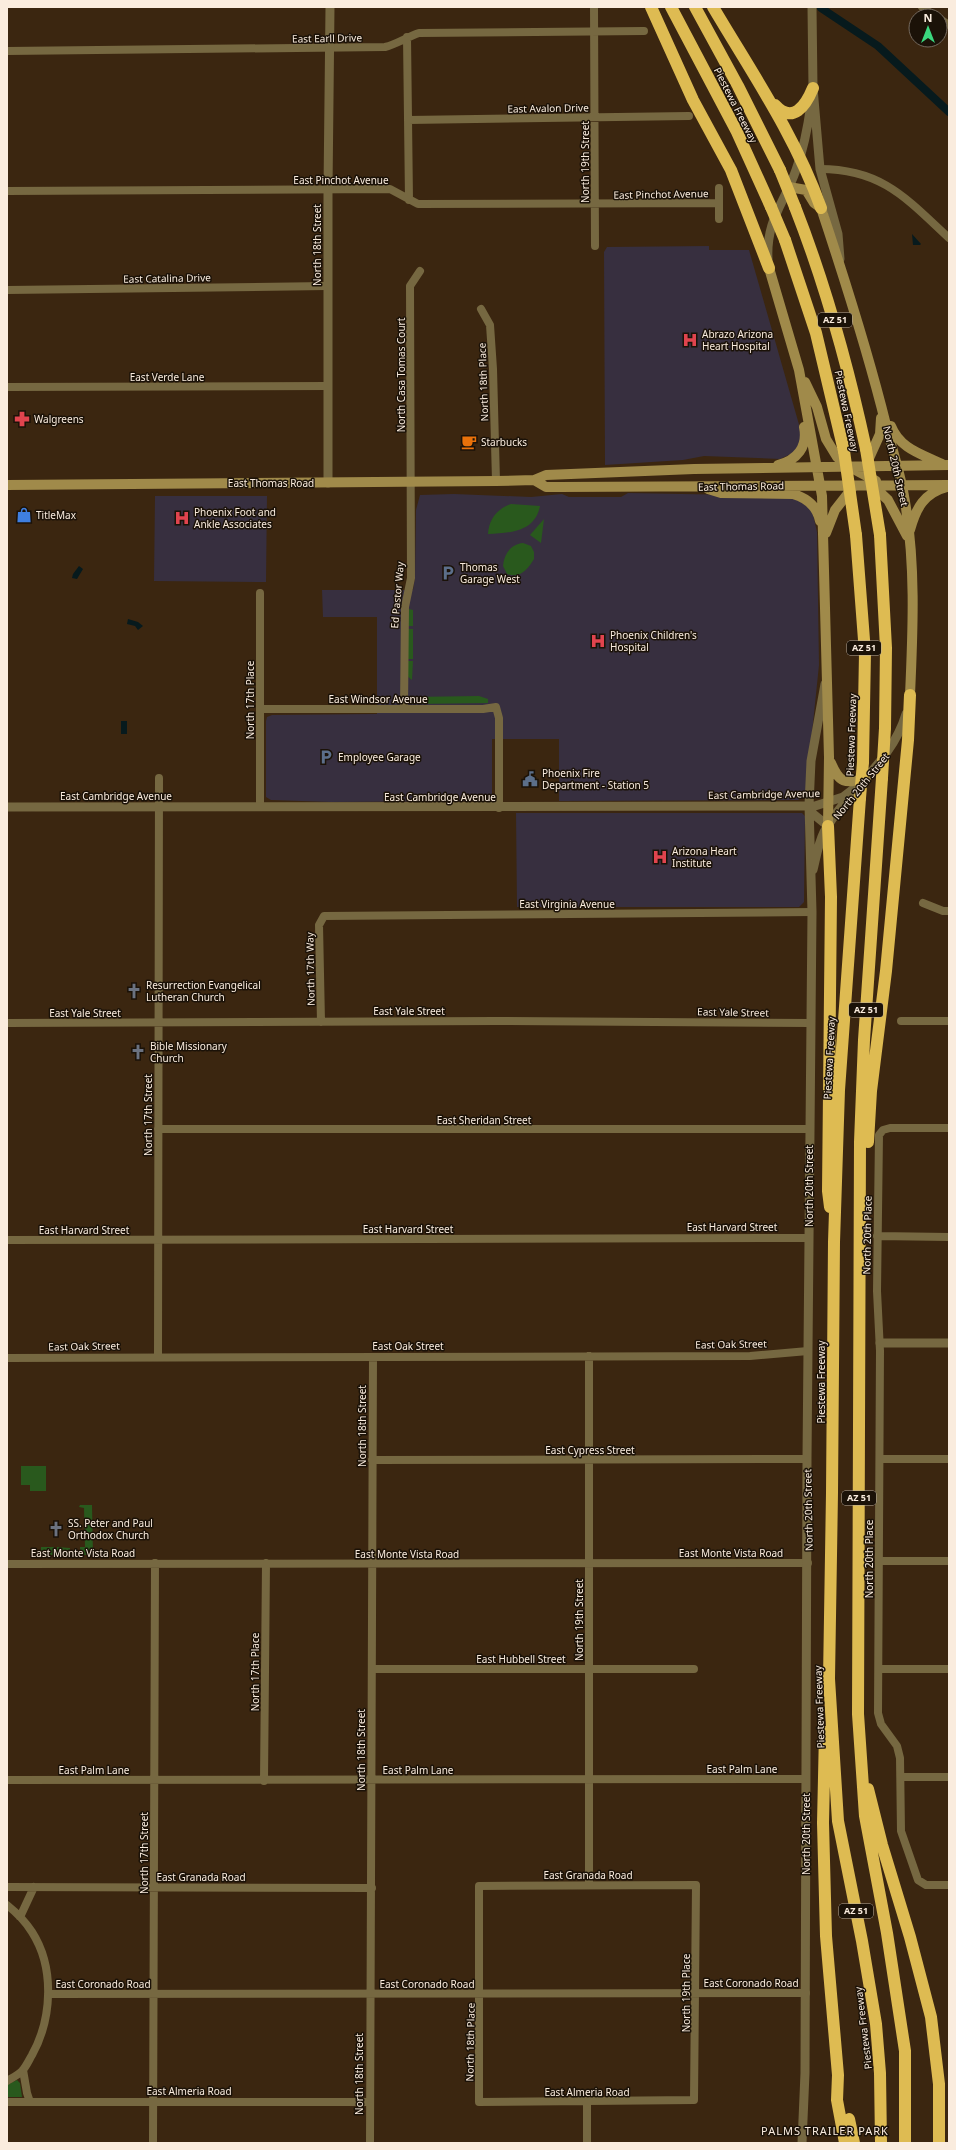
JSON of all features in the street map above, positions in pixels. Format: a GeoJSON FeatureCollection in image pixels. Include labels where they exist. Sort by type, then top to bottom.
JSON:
{"type":"FeatureCollection","features":[{"type":"Feature","properties":{"kind":"highway"},"geometry":{"type":"LineString","coordinates":[[651,7],[693,100],[731,170],[768,268]]}},
{"type":"Feature","properties":{"kind":"highway","name":"Piestewa Freeway"},"geometry":{"type":"LineString","coordinates":[[671,7],[737,132],[785,240],[818,340],[841,440],[856,535],[865,653],[863,762],[839,1090],[834,1242],[829,1679],[838,1821],[862,1941],[876,2024],[880,2073],[882,2143]]}},
{"type":"Feature","properties":{"kind":"highway","name":"Piestewa Freeway"},"geometry":{"type":"LineString","coordinates":[[695,7],[738,86],[780,170],[815,259],[835,320],[863,436],[880,535],[886,648],[885,728],[864,1040],[860,1142],[857,1672],[859,1753],[865,1816],[904,2038],[905,2143]]}},
{"type":"Feature","properties":{"kind":"highway"},"geometry":{"type":"LineString","coordinates":[[713,7],[771,102],[800,157],[821,208]]}},
{"type":"Feature","properties":{"kind":"highway"},"geometry":{"type":"LineString","coordinates":[[771,102],[779,110],[787,113],[794,113],[805,105],[813,88]]}},
{"type":"Feature","properties":{"kind":"highway"},"geometry":{"type":"LineString","coordinates":[[860,1242],[867,1192],[871,1091],[893,896],[910,723],[910,695]]}},
{"type":"Feature","properties":{"kind":"highway"},"geometry":{"type":"LineString","coordinates":[[828,826],[831,897],[828,1191],[834,1242]]}},
{"type":"Feature","properties":{"kind":"highway"},"geometry":{"type":"LineString","coordinates":[[829,1679],[823,1760],[826,1936],[838,2075],[837,2100],[845,2143]]}},
{"type":"Feature","properties":{"kind":"highway"},"geometry":{"type":"LineString","coordinates":[[859,1753],[882,1845],[910,1937],[931,2017],[939,2084],[939,2143]]}},
{"type":"Feature","properties":{"kind":"highway"},"geometry":{"type":"LineString","coordinates":[[838,2075],[845,2099],[854,2143]]}},
{"type":"Feature","properties":{"kind":"highway"},"geometry":{"type":"LineString","coordinates":[[934,2143],[938,2127]]}},
{"type":"Feature","properties":{"kind":"main road"},"geometry":{"type":"LineString","coordinates":[[789,186],[806,190],[814,203],[821,208],[842,270]]}},
{"type":"Feature","properties":{"kind":"main road","name":"North 20th Street"},"geometry":{"type":"LineString","coordinates":[[768,268],[799,370],[820,485],[824,549],[829,757],[828,826]]}},
{"type":"Feature","properties":{"kind":"main road","name":"North 20th Street"},"geometry":{"type":"LineString","coordinates":[[842,270],[880,397],[902,485],[912,578],[913,622],[910,695]]}},
{"type":"Feature","properties":{"kind":"main road"},"geometry":{"type":"LineString","coordinates":[[799,370],[817,407],[829,444],[837,457],[850,467]]}},
{"type":"Feature","properties":{"kind":"main road"},"geometry":{"type":"LineString","coordinates":[[765,468],[792,459],[804,444],[805,432],[799,370]]}},
{"type":"Feature","properties":{"kind":"main road"},"geometry":{"type":"LineString","coordinates":[[880,397],[893,431],[902,443],[910,449],[947,465]]}},
{"type":"Feature","properties":{"kind":"main road"},"geometry":{"type":"LineString","coordinates":[[824,549],[827,530],[835,510],[863,477],[880,434],[880,397]]}},
{"type":"Feature","properties":{"kind":"main road"},"geometry":{"type":"LineString","coordinates":[[863,477],[883,466],[947,465]]}},
{"type":"Feature","properties":{"kind":"main road"},"geometry":{"type":"LineString","coordinates":[[838,467],[863,477],[888,500],[908,538]]}},
{"type":"Feature","properties":{"kind":"main road","name":"East Thomas Road"},"geometry":{"type":"LineString","coordinates":[[7,485],[496,481],[534,480],[546,475],[765,468],[850,467],[863,477],[885,485],[949,486]]}},
{"type":"Feature","properties":{"kind":"main road","name":"East Thomas Road"},"geometry":{"type":"LineString","coordinates":[[534,480],[546,487],[842,485],[863,477]]}},
{"type":"Feature","properties":{"kind":"main road"},"geometry":{"type":"LineString","coordinates":[[699,486],[721,493],[784,493],[802,497],[816,511],[824,549]]}},
{"type":"Feature","properties":{"kind":"main road"},"geometry":{"type":"LineString","coordinates":[[908,538],[914,515],[922,501],[940,489],[949,486]]}},
{"type":"Feature","properties":{"kind":"main road"},"geometry":{"type":"LineString","coordinates":[[829,757],[836,774],[840,779],[850,782],[866,779]]}},
{"type":"Feature","properties":{"kind":"street","name":"North 18th Street"},"geometry":{"type":"LineString","coordinates":[[328,483],[327,286],[330,7]]}},
{"type":"Feature","properties":{"kind":"street","name":"North 19th Street"},"geometry":{"type":"LineString","coordinates":[[594,7],[595,246]]}},
{"type":"Feature","properties":{"kind":"street","name":"North 20th Street"},"geometry":{"type":"LineString","coordinates":[[812,11],[813,88],[820,169],[838,234],[842,270]]}},
{"type":"Feature","properties":{"kind":"street","name":"East Earll Drive"},"geometry":{"type":"LineString","coordinates":[[7,50],[385,47],[397,44],[407,37],[419,33],[644,32]]}},
{"type":"Feature","properties":{"kind":"street"},"geometry":{"type":"LineString","coordinates":[[407,37],[409,200]]}},
{"type":"Feature","properties":{"kind":"street","name":"North 20th Street"},"geometry":{"type":"LineString","coordinates":[[768,268],[768,237],[770,226],[789,186],[800,157],[807,131],[813,88]]}},
{"type":"Feature","properties":{"kind":"street","name":"East Avalon Drive"},"geometry":{"type":"LineString","coordinates":[[408,120],[689,116]]}},
{"type":"Feature","properties":{"kind":"street"},"geometry":{"type":"LineString","coordinates":[[820,169],[851,171],[881,182],[902,195],[949,238]]}},
{"type":"Feature","properties":{"kind":"street"},"geometry":{"type":"LineString","coordinates":[[719,188],[719,219]]}},
{"type":"Feature","properties":{"kind":"street","name":"East Pinchot Avenue"},"geometry":{"type":"LineString","coordinates":[[7,191],[390,189],[409,200],[422,204],[719,203]]}},
{"type":"Feature","properties":{"kind":"street","name":"North Casa Tomas Court"},"geometry":{"type":"LineString","coordinates":[[412,482],[410,286],[420,271]]}},
{"type":"Feature","properties":{"kind":"street","name":"East Catalina Drive"},"geometry":{"type":"LineString","coordinates":[[7,290],[327,286]]}},
{"type":"Feature","properties":{"kind":"street","name":"North 18th Place"},"geometry":{"type":"LineString","coordinates":[[481,309],[490,325],[493,369],[496,481]]}},
{"type":"Feature","properties":{"kind":"street","name":"East Verde Lane"},"geometry":{"type":"LineString","coordinates":[[7,387],[328,386]]}},
{"type":"Feature","properties":{"kind":"street","name":"Ed Pastor Way"},"geometry":{"type":"LineString","coordinates":[[404,709],[404,623],[405,607],[411,578],[412,482]]}},
{"type":"Feature","properties":{"kind":"street","name":"North 17th Place"},"geometry":{"type":"LineString","coordinates":[[260,593],[260,806]]}},
{"type":"Feature","properties":{"kind":"street","name":"North 20th Street"},"geometry":{"type":"LineString","coordinates":[[802,2143],[806,1993],[807,1459],[812,912],[809,806],[811,761],[826,677]]}},
{"type":"Feature","properties":{"kind":"street","name":"North 20th Street"},"geometry":{"type":"LineString","coordinates":[[811,878],[820,841],[828,826],[890,750],[900,734],[910,695]]}},
{"type":"Feature","properties":{"kind":"street","name":"East Windsor Avenue"},"geometry":{"type":"LineString","coordinates":[[260,709],[483,709],[496,707],[499,718],[499,808]]}},
{"type":"Feature","properties":{"kind":"street","name":"North 17th Street"},"geometry":{"type":"LineString","coordinates":[[158,1356],[159,778]]}},
{"type":"Feature","properties":{"kind":"street","name":"East Cambridge Avenue"},"geometry":{"type":"LineString","coordinates":[[7,807],[260,806],[499,808],[809,806],[821,805],[843,796],[866,779]]}},
{"type":"Feature","properties":{"kind":"street"},"geometry":{"type":"LineString","coordinates":[[809,806],[812,813],[828,826]]}},
{"type":"Feature","properties":{"kind":"street"},"geometry":{"type":"LineString","coordinates":[[923,903],[943,911],[949,911]]}},
{"type":"Feature","properties":{"kind":"street","name":"East Virginia Avenue"},"geometry":{"type":"LineString","coordinates":[[324,916],[812,912]]}},
{"type":"Feature","properties":{"kind":"street","name":"North 17th Way"},"geometry":{"type":"LineString","coordinates":[[321,1022],[319,926],[324,916]]}},
{"type":"Feature","properties":{"kind":"street"},"geometry":{"type":"LineString","coordinates":[[901,1021],[949,1021]]}},
{"type":"Feature","properties":{"kind":"street","name":"East Yale Street"},"geometry":{"type":"LineString","coordinates":[[7,1023],[811,1023]]}},
{"type":"Feature","properties":{"kind":"street","name":"North 20th Place"},"geometry":{"type":"LineString","coordinates":[[949,1128],[890,1128],[883,1130],[879,1135],[877,1236],[877,1291],[880,1343],[878,1713],[881,1724],[896,1746],[900,1758],[902,1777],[900,1831],[918,1880],[921,1884],[949,1886]]}},
{"type":"Feature","properties":{"kind":"street","name":"East Sheridan Street"},"geometry":{"type":"LineString","coordinates":[[158,1130],[810,1129]]}},
{"type":"Feature","properties":{"kind":"street"},"geometry":{"type":"LineString","coordinates":[[877,1236],[949,1237]]}},
{"type":"Feature","properties":{"kind":"street","name":"East Harvard Street"},"geometry":{"type":"LineString","coordinates":[[7,1240],[809,1238]]}},
{"type":"Feature","properties":{"kind":"street"},"geometry":{"type":"LineString","coordinates":[[880,1343],[949,1343]]}},
{"type":"Feature","properties":{"kind":"street","name":"East Oak Street"},"geometry":{"type":"LineString","coordinates":[[7,1358],[158,1356],[750,1356],[808,1351]]}},
{"type":"Feature","properties":{"kind":"street","name":"North 19th Street"},"geometry":{"type":"LineString","coordinates":[[589,1356],[589,1885]]}},
{"type":"Feature","properties":{"kind":"street","name":"North 18th Street"},"geometry":{"type":"LineString","coordinates":[[370,2143],[373,1357]]}},
{"type":"Feature","properties":{"kind":"street","name":"East Cypress Street"},"geometry":{"type":"LineString","coordinates":[[372,1460],[807,1459]]}},
{"type":"Feature","properties":{"kind":"street"},"geometry":{"type":"LineString","coordinates":[[880,1459],[949,1459]]}},
{"type":"Feature","properties":{"kind":"street"},"geometry":{"type":"LineString","coordinates":[[879,1561],[949,1561]]}},
{"type":"Feature","properties":{"kind":"street","name":"North 17th Street"},"geometry":{"type":"LineString","coordinates":[[154,2143],[155,1563]]}},
{"type":"Feature","properties":{"kind":"street","name":"North 17th Place"},"geometry":{"type":"LineString","coordinates":[[264,1780],[266,1563]]}},
{"type":"Feature","properties":{"kind":"street","name":"East Monte Vista Road"},"geometry":{"type":"LineString","coordinates":[[7,1564],[808,1563]]}},
{"type":"Feature","properties":{"kind":"street","name":"East Hubbell Street"},"geometry":{"type":"LineString","coordinates":[[372,1669],[589,1670],[694,1668]]}},
{"type":"Feature","properties":{"kind":"street"},"geometry":{"type":"LineString","coordinates":[[879,1670],[949,1669]]}},
{"type":"Feature","properties":{"kind":"street"},"geometry":{"type":"LineString","coordinates":[[902,1777],[949,1777]]}},
{"type":"Feature","properties":{"kind":"street","name":"East Palm Lane"},"geometry":{"type":"LineString","coordinates":[[7,1780],[806,1779]]}},
{"type":"Feature","properties":{"kind":"street","name":"East Granada Road"},"geometry":{"type":"LineString","coordinates":[[479,1886],[696,1885]]}},
{"type":"Feature","properties":{"kind":"street","name":"North 19th Place"},"geometry":{"type":"LineString","coordinates":[[694,2100],[696,1885]]}},
{"type":"Feature","properties":{"kind":"street","name":"North 18th Place"},"geometry":{"type":"LineString","coordinates":[[479,1886],[479,2102]]}},
{"type":"Feature","properties":{"kind":"street","name":"East Granada Road"},"geometry":{"type":"LineString","coordinates":[[7,1887],[372,1888]]}},
{"type":"Feature","properties":{"kind":"street"},"geometry":{"type":"LineString","coordinates":[[20,1917],[34,1887]]}},
{"type":"Feature","properties":{"kind":"street"},"geometry":{"type":"LineString","coordinates":[[7,1905],[20,1917],[33,1933],[39,1946],[46,1970],[48,1994],[43,2031],[23,2070],[7,2081]]}},
{"type":"Feature","properties":{"kind":"street","name":"East Coronado Road"},"geometry":{"type":"LineString","coordinates":[[48,1994],[806,1993]]}},
{"type":"Feature","properties":{"kind":"street"},"geometry":{"type":"LineString","coordinates":[[23,2070],[30,2102]]}},
{"type":"Feature","properties":{"kind":"street","name":"East Almeria Road"},"geometry":{"type":"LineString","coordinates":[[479,2102],[694,2100]]}},
{"type":"Feature","properties":{"kind":"street","name":"East Almeria Road"},"geometry":{"type":"LineString","coordinates":[[7,2102],[370,2102]]}},
{"type":"Feature","properties":{"kind":"street"},"geometry":{"type":"LineString","coordinates":[[587,2102],[587,2143]]}},
{"type":"Feature","properties":{"kind":"shaded area"},"geometry":{"type":"Polygon","coordinates":[[[912,234],[921,244],[920,245],[913,245],[912,234]]]}},
{"type":"Feature","properties":{"kind":"shaded area","name":"Abrazo Arizona Heart Hospital"},"geometry":{"type":"Polygon","coordinates":[[[709,246],[709,250],[749,250],[800,428],[800,442],[795,452],[780,459],[704,456],[683,460],[605,465],[604,252],[607,247],[709,246]]]}},
{"type":"Feature","properties":{"kind":"shaded area","name":"Phoenix Children's Hospital"},"geometry":{"type":"Polygon","coordinates":[[[628,493],[793,496],[812,510],[817,532],[819,665],[806,791],[802,798],[798,800],[559,801],[559,739],[492,739],[492,797],[487,801],[331,802],[271,800],[266,797],[267,717],[272,715],[377,714],[377,617],[323,617],[322,590],[413,590],[415,577],[416,510],[420,495],[454,494],[531,497],[562,494],[569,497],[621,497],[628,493]]]}},
{"type":"Feature","properties":{"kind":"shaded area"},"geometry":{"type":"Polygon","coordinates":[[[155,496],[267,496],[266,582],[154,581],[155,496]]]}},
{"type":"Feature","properties":{"kind":"shaded area"},"geometry":{"type":"Polygon","coordinates":[[[79,566],[83,569],[77,579],[72,578],[73,574],[79,566]]]}},
{"type":"Feature","properties":{"kind":"shaded area"},"geometry":{"type":"Polygon","coordinates":[[[128,619],[138,622],[143,626],[138,630],[135,626],[127,624],[128,619]]]}},
{"type":"Feature","properties":{"kind":"shaded area"},"geometry":{"type":"Polygon","coordinates":[[[121,721],[127,721],[127,734],[121,734],[121,721]]]}},
{"type":"Feature","properties":{"kind":"shaded area","name":"Arizona Heart Institute"},"geometry":{"type":"Polygon","coordinates":[[[516,813],[802,813],[805,816],[804,902],[799,907],[517,907],[516,813]]]}},
{"type":"Feature","properties":{"kind":"green space"},"geometry":{"type":"Polygon","coordinates":[[[511,504],[540,506],[537,515],[527,526],[513,532],[488,534],[490,524],[495,515],[511,504]]]}},
{"type":"Feature","properties":{"kind":"green space"},"geometry":{"type":"Polygon","coordinates":[[[544,519],[541,543],[530,535],[544,519]]]}},
{"type":"Feature","properties":{"kind":"green space"},"geometry":{"type":"Polygon","coordinates":[[[523,543],[531,546],[534,552],[534,559],[520,574],[507,574],[503,566],[505,557],[509,550],[515,545],[523,543]]]}},
{"type":"Feature","properties":{"kind":"green space"},"geometry":{"type":"Polygon","coordinates":[[[409,609],[413,610],[413,626],[407,626],[409,609]]]}},
{"type":"Feature","properties":{"kind":"green space"},"geometry":{"type":"Polygon","coordinates":[[[407,629],[413,629],[413,659],[407,659],[407,629]]]}},
{"type":"Feature","properties":{"kind":"green space"},"geometry":{"type":"Polygon","coordinates":[[[407,661],[413,661],[412,680],[407,676],[407,661]]]}},
{"type":"Feature","properties":{"kind":"green space"},"geometry":{"type":"Polygon","coordinates":[[[479,696],[488,699],[488,703],[412,704],[408,701],[408,698],[411,697],[479,696]]]}},
{"type":"Feature","properties":{"kind":"green space"},"geometry":{"type":"Polygon","coordinates":[[[21,1466],[46,1466],[46,1491],[30,1491],[30,1485],[21,1485],[21,1466]]]}},
{"type":"Feature","properties":{"kind":"green space"},"geometry":{"type":"Polygon","coordinates":[[[80,1505],[92,1505],[93,1555],[80,1555],[80,1547],[85,1547],[84,1508],[79,1507],[80,1505]]]}},
{"type":"Feature","properties":{"kind":"green space"},"geometry":{"type":"Polygon","coordinates":[[[41,1547],[54,1547],[54,1555],[41,1555],[41,1547]]]}},
{"type":"Feature","properties":{"kind":"green space"},"geometry":{"type":"Polygon","coordinates":[[[57,1547],[70,1548],[70,1555],[57,1555],[57,1547]]]}},
{"type":"Feature","properties":{"kind":"green space"},"geometry":{"type":"Polygon","coordinates":[[[17,2080],[20,2083],[22,2097],[7,2097],[7,2085],[17,2080]]]}},
{"type":"Feature","properties":{"kind":"waterway"},"geometry":{"type":"LineString","coordinates":[[821,8],[878,46],[949,112]]}},
{"type":"Feature","properties":{"kind":"place","name":"Abrazo Arizona Heart Hospital"},"geometry":{"type":"Point","coordinates":[690,340]}},
{"type":"Feature","properties":{"kind":"place","name":"Walgreens"},"geometry":{"type":"Point","coordinates":[22,419]}},
{"type":"Feature","properties":{"kind":"place","name":"Starbucks"},"geometry":{"type":"Point","coordinates":[469,442]}},
{"type":"Feature","properties":{"kind":"place","name":"TitleMax"},"geometry":{"type":"Point","coordinates":[24,515]}},
{"type":"Feature","properties":{"kind":"place","name":"Phoenix Foot and Ankle Associates"},"geometry":{"type":"Point","coordinates":[182,518]}},
{"type":"Feature","properties":{"kind":"place","name":"Thomas Garage West"},"geometry":{"type":"Point","coordinates":[448,573]}},
{"type":"Feature","properties":{"kind":"place","name":"Phoenix Children's Hospital"},"geometry":{"type":"Point","coordinates":[598,641]}},
{"type":"Feature","properties":{"kind":"place","name":"Employee Garage"},"geometry":{"type":"Point","coordinates":[326,757]}},
{"type":"Feature","properties":{"kind":"place","name":"Phoenix Fire Department - Station 5"},"geometry":{"type":"Point","coordinates":[530,779]}},
{"type":"Feature","properties":{"kind":"place","name":"Arizona Heart Institute"},"geometry":{"type":"Point","coordinates":[660,857]}},
{"type":"Feature","properties":{"kind":"place","name":"Resurrection Evangelical Lutheran Church"},"geometry":{"type":"Point","coordinates":[134,991]}},
{"type":"Feature","properties":{"kind":"place","name":"Bible Missionary Church"},"geometry":{"type":"Point","coordinates":[138,1052]}},
{"type":"Feature","properties":{"kind":"place","name":"SS. Peter and Paul Orthodox Church"},"geometry":{"type":"Point","coordinates":[56,1529]}},
{"type":"Feature","properties":{"kind":"district","name":"PALMS TRAILER PARK"},"geometry":{"type":"Point","coordinates":[825,2131]}}]}
